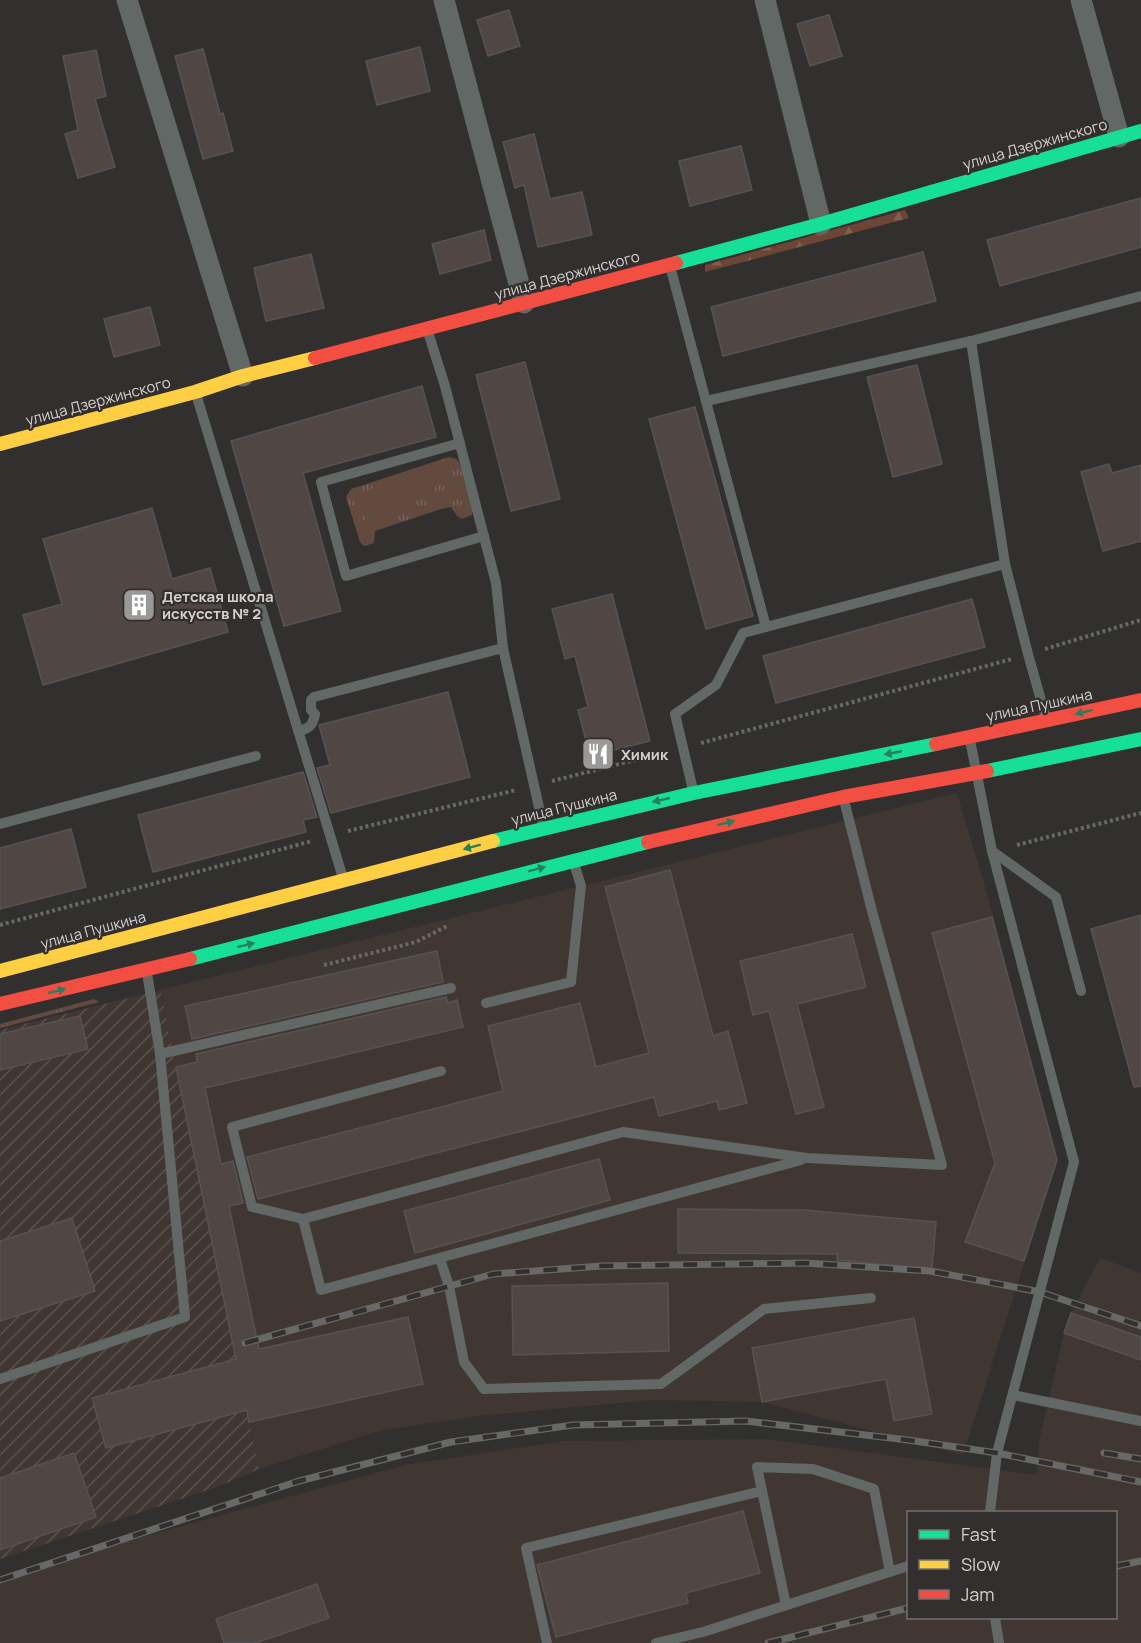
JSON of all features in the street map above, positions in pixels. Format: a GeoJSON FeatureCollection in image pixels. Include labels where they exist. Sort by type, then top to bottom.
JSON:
{"type":"FeatureCollection","features":[{"type":"Feature","properties":{"kind":"main road","name":"улица Дзержинского"},"geometry":{"type":"LineString","coordinates":[[0,444],[195,392],[243,376],[428,330],[822,224],[1141,131]]}},
{"type":"Feature","properties":{"kind":"main road","name":"улица Пушкина"},"geometry":{"type":"LineString","coordinates":[[0,971],[543,828],[694,793],[1141,700]]}},
{"type":"Feature","properties":{"kind":"main road"},"geometry":{"type":"LineString","coordinates":[[0,1004],[147,970],[573,860],[843,797],[977,773],[1141,739]]}},
{"type":"Feature","properties":{"kind":"street"},"geometry":{"type":"LineString","coordinates":[[126,0],[243,376]]}},
{"type":"Feature","properties":{"kind":"street"},"geometry":{"type":"LineString","coordinates":[[444,0],[524,303]]}},
{"type":"Feature","properties":{"kind":"street"},"geometry":{"type":"LineString","coordinates":[[765,0],[822,224]]}},
{"type":"Feature","properties":{"kind":"street"},"geometry":{"type":"LineString","coordinates":[[1081,0],[1119,137]]}},
{"type":"Feature","properties":{"kind":"lane"},"geometry":{"type":"LineString","coordinates":[[669,264],[766,627]]}},
{"type":"Feature","properties":{"kind":"lane"},"geometry":{"type":"LineString","coordinates":[[706,401],[971,341],[1141,296]]}},
{"type":"Feature","properties":{"kind":"lane"},"geometry":{"type":"LineString","coordinates":[[428,330],[445,386],[496,583],[502,648],[543,828]]}},
{"type":"Feature","properties":{"kind":"lane"},"geometry":{"type":"LineString","coordinates":[[971,341],[1005,564],[1047,721]]}},
{"type":"Feature","properties":{"kind":"lane"},"geometry":{"type":"LineString","coordinates":[[195,392],[344,881]]}},
{"type":"Feature","properties":{"kind":"lane"},"geometry":{"type":"LineString","coordinates":[[460,443],[321,482],[346,576],[484,536]]}},
{"type":"Feature","properties":{"kind":"lane"},"geometry":{"type":"LineString","coordinates":[[694,793],[675,714],[716,685],[743,633],[1005,564]]}},
{"type":"Feature","properties":{"kind":"lane"},"geometry":{"type":"LineString","coordinates":[[298,731],[307,730],[314,721],[315,714],[310,705],[310,700],[314,697],[502,648]]}},
{"type":"Feature","properties":{"kind":"lane"},"geometry":{"type":"LineString","coordinates":[[969,737],[992,851],[1074,1162],[997,1453],[990,1511]]}},
{"type":"Feature","properties":{"kind":"lane"},"geometry":{"type":"LineString","coordinates":[[0,824],[256,756]]}},
{"type":"Feature","properties":{"kind":"lane"},"geometry":{"type":"LineString","coordinates":[[441,1071],[232,1127],[252,1207],[303,1219],[623,1132],[807,1158],[942,1165],[843,797]]}},
{"type":"Feature","properties":{"kind":"lane"},"geometry":{"type":"LineString","coordinates":[[992,851],[1056,897],[1081,991]]}},
{"type":"Feature","properties":{"kind":"lane"},"geometry":{"type":"LineString","coordinates":[[486,1003],[571,982],[581,886],[573,860]]}},
{"type":"Feature","properties":{"kind":"lane"},"geometry":{"type":"LineString","coordinates":[[0,1379],[185,1317],[160,1054],[147,970]]}},
{"type":"Feature","properties":{"kind":"lane"},"geometry":{"type":"LineString","coordinates":[[160,1054],[451,988]]}},
{"type":"Feature","properties":{"kind":"lane"},"geometry":{"type":"LineString","coordinates":[[303,1219],[321,1290],[807,1158]]}},
{"type":"Feature","properties":{"kind":"lane"},"geometry":{"type":"LineString","coordinates":[[440,1258],[449,1286],[464,1362],[484,1389],[661,1384],[764,1309],[871,1298]]}},
{"type":"Feature","properties":{"kind":"lane"},"geometry":{"type":"LineString","coordinates":[[1013,1395],[1141,1420]]}},
{"type":"Feature","properties":{"kind":"lane"},"geometry":{"type":"LineString","coordinates":[[786,1605],[757,1467],[813,1468],[874,1489],[890,1572]]}},
{"type":"Feature","properties":{"kind":"lane"},"geometry":{"type":"LineString","coordinates":[[547,1643],[526,1548],[762,1491]]}},
{"type":"Feature","properties":{"kind":"lane"},"geometry":{"type":"LineString","coordinates":[[656,1643],[703,1632],[907,1567]]}},
{"type":"Feature","properties":{"kind":"lane"},"geometry":{"type":"LineString","coordinates":[[995,1619],[999,1643]]}},
{"type":"Feature","properties":{"kind":"path"},"geometry":{"type":"LineString","coordinates":[[0,925],[330,836],[682,748],[1028,654],[1141,620]]}},
{"type":"Feature","properties":{"kind":"path"},"geometry":{"type":"LineString","coordinates":[[992,851],[1141,813]]}},
{"type":"Feature","properties":{"kind":"shaded area"},"geometry":{"type":"Polygon","coordinates":[[[957,793],[987,893],[1057,1160],[963,1455],[762,1402],[652,1400],[478,1416],[379,1431],[259,1469],[160,990],[957,793]]]}},
{"type":"Feature","properties":{"kind":"shaded area"},"geometry":{"type":"Polygon","coordinates":[[[160,990],[259,1469],[217,1487],[0,1559],[0,1030],[160,990]]]}},
{"type":"Feature","properties":{"kind":"shaded area"},"geometry":{"type":"Polygon","coordinates":[[[1100,1258],[1141,1273],[1141,1643],[0,1643],[0,1576],[405,1465],[564,1441],[767,1439],[1036,1475],[1040,1437],[1064,1333],[1071,1313],[1100,1258]]]}},
{"type":"Feature","properties":{"kind":"green space"},"geometry":{"type":"Polygon","coordinates":[[[905,210],[909,218],[705,272],[705,265],[905,210]]]}},
{"type":"Feature","properties":{"kind":"green space"},"geometry":{"type":"Polygon","coordinates":[[[449,457],[456,459],[460,464],[473,509],[472,515],[462,519],[451,507],[441,509],[375,531],[374,543],[364,546],[360,542],[346,497],[351,489],[449,457]]]}},
{"type":"Feature","properties":{"kind":"green space"},"geometry":{"type":"Polygon","coordinates":[[[428,467],[436,469],[440,485],[423,490],[407,500],[389,519],[368,526],[359,502],[365,491],[402,479],[402,476],[428,467]]]}},
{"type":"Feature","properties":{"kind":"green space"},"geometry":{"type":"Polygon","coordinates":[[[94,999],[99,1002],[0,1028],[0,1024],[94,999]]]}},
{"type":"Feature","properties":{"kind":"building"},"geometry":{"type":"Polygon","coordinates":[[[509,10],[520,46],[488,56],[477,20],[509,10]]]}},
{"type":"Feature","properties":{"kind":"building"},"geometry":{"type":"Polygon","coordinates":[[[829,15],[842,56],[810,66],[797,24],[829,15]]]}},
{"type":"Feature","properties":{"kind":"building"},"geometry":{"type":"Polygon","coordinates":[[[420,47],[430,91],[377,105],[366,61],[420,47]]]}},
{"type":"Feature","properties":{"kind":"building"},"geometry":{"type":"Polygon","coordinates":[[[203,49],[220,114],[223,113],[233,151],[203,159],[175,56],[203,49]]]}},
{"type":"Feature","properties":{"kind":"building"},"geometry":{"type":"Polygon","coordinates":[[[96,50],[106,96],[95,99],[115,167],[78,178],[65,134],[78,130],[63,56],[96,50]]]}},
{"type":"Feature","properties":{"kind":"building"},"geometry":{"type":"Polygon","coordinates":[[[534,134],[550,199],[582,192],[592,235],[538,247],[524,185],[515,188],[503,142],[534,134]]]}},
{"type":"Feature","properties":{"kind":"building"},"geometry":{"type":"Polygon","coordinates":[[[741,146],[752,190],[690,206],[679,161],[741,146]]]}},
{"type":"Feature","properties":{"kind":"building"},"geometry":{"type":"Polygon","coordinates":[[[1141,198],[1141,247],[1000,286],[987,240],[1141,198]]]}},
{"type":"Feature","properties":{"kind":"building"},"geometry":{"type":"Polygon","coordinates":[[[484,230],[491,260],[440,274],[432,244],[484,230]]]}},
{"type":"Feature","properties":{"kind":"building"},"geometry":{"type":"Polygon","coordinates":[[[923,252],[936,301],[723,356],[711,307],[923,252]]]}},
{"type":"Feature","properties":{"kind":"building"},"geometry":{"type":"Polygon","coordinates":[[[311,254],[324,308],[266,321],[254,268],[311,254]]]}},
{"type":"Feature","properties":{"kind":"building"},"geometry":{"type":"Polygon","coordinates":[[[150,307],[160,345],[114,357],[104,319],[150,307]]]}},
{"type":"Feature","properties":{"kind":"building"},"geometry":{"type":"Polygon","coordinates":[[[525,362],[560,499],[511,511],[476,375],[525,362]]]}},
{"type":"Feature","properties":{"kind":"building"},"geometry":{"type":"Polygon","coordinates":[[[917,365],[942,464],[893,477],[867,377],[917,365]]]}},
{"type":"Feature","properties":{"kind":"building"},"geometry":{"type":"Polygon","coordinates":[[[422,386],[436,437],[303,473],[341,611],[284,626],[231,441],[422,386]]]}},
{"type":"Feature","properties":{"kind":"building"},"geometry":{"type":"Polygon","coordinates":[[[695,407],[753,616],[706,629],[649,419],[695,407]]]}},
{"type":"Feature","properties":{"kind":"building"},"geometry":{"type":"Polygon","coordinates":[[[1109,464],[1112,473],[1141,465],[1141,541],[1103,551],[1081,472],[1109,464]]]}},
{"type":"Feature","properties":{"kind":"building","name":"Детская школа искусств № 2"},"geometry":{"type":"Polygon","coordinates":[[[152,508],[172,579],[210,568],[228,632],[43,685],[23,615],[62,604],[43,539],[152,508]]]}},
{"type":"Feature","properties":{"kind":"building"},"geometry":{"type":"Polygon","coordinates":[[[612,594],[650,741],[590,756],[578,710],[588,707],[575,656],[565,659],[552,609],[612,594]]]}},
{"type":"Feature","properties":{"kind":"building"},"geometry":{"type":"Polygon","coordinates":[[[972,599],[985,647],[776,703],[763,656],[972,599]]]}},
{"type":"Feature","properties":{"kind":"building"},"geometry":{"type":"Polygon","coordinates":[[[448,692],[470,777],[331,813],[317,768],[330,765],[319,725],[448,692]]]}},
{"type":"Feature","properties":{"kind":"building"},"geometry":{"type":"Polygon","coordinates":[[[303,772],[317,817],[303,820],[306,832],[153,872],[138,815],[303,772]]]}},
{"type":"Feature","properties":{"kind":"building"},"geometry":{"type":"Polygon","coordinates":[[[71,829],[86,887],[0,909],[0,848],[71,829]]]}},
{"type":"Feature","properties":{"kind":"building"},"geometry":{"type":"Polygon","coordinates":[[[670,870],[713,1036],[728,1031],[747,1103],[719,1110],[717,1101],[659,1116],[654,1097],[258,1199],[247,1157],[503,1091],[488,1026],[580,1003],[596,1067],[649,1053],[605,887],[670,870]]]}},
{"type":"Feature","properties":{"kind":"building"},"geometry":{"type":"Polygon","coordinates":[[[1141,915],[1141,1086],[1134,1087],[1091,929],[1141,915]]]}},
{"type":"Feature","properties":{"kind":"building"},"geometry":{"type":"Polygon","coordinates":[[[992,917],[1057,1160],[1024,1261],[965,1242],[995,1163],[932,933],[992,917]]]}},
{"type":"Feature","properties":{"kind":"building"},"geometry":{"type":"Polygon","coordinates":[[[852,934],[866,987],[797,1004],[824,1107],[796,1114],[769,1011],[753,1015],[740,961],[852,934]]]}},
{"type":"Feature","properties":{"kind":"building"},"geometry":{"type":"Polygon","coordinates":[[[437,951],[443,982],[192,1039],[185,1006],[437,951]]]}},
{"type":"Feature","properties":{"kind":"building"},"geometry":{"type":"Polygon","coordinates":[[[446,997],[448,1003],[457,1000],[463,1027],[205,1088],[221,1164],[233,1161],[243,1203],[229,1206],[259,1349],[408,1317],[423,1384],[249,1422],[247,1410],[106,1448],[92,1398],[236,1359],[176,1067],[197,1062],[196,1054],[446,997]]]}},
{"type":"Feature","properties":{"kind":"building"},"geometry":{"type":"Polygon","coordinates":[[[80,1016],[88,1049],[0,1070],[0,1034],[80,1016]]]}},
{"type":"Feature","properties":{"kind":"building"},"geometry":{"type":"Polygon","coordinates":[[[599,1159],[610,1200],[415,1253],[404,1211],[599,1159]]]}},
{"type":"Feature","properties":{"kind":"building"},"geometry":{"type":"Polygon","coordinates":[[[678,1209],[804,1210],[936,1222],[932,1269],[837,1260],[837,1254],[678,1253],[678,1209]]]}},
{"type":"Feature","properties":{"kind":"building"},"geometry":{"type":"Polygon","coordinates":[[[72,1218],[95,1291],[0,1321],[0,1241],[72,1218]]]}},
{"type":"Feature","properties":{"kind":"building"},"geometry":{"type":"Polygon","coordinates":[[[668,1283],[669,1351],[513,1355],[512,1286],[668,1283]]]}},
{"type":"Feature","properties":{"kind":"building"},"geometry":{"type":"Polygon","coordinates":[[[1071,1313],[1141,1337],[1141,1360],[1064,1333],[1071,1313]]]}},
{"type":"Feature","properties":{"kind":"building"},"geometry":{"type":"Polygon","coordinates":[[[914,1318],[932,1414],[894,1421],[886,1379],[762,1402],[752,1348],[914,1318]]]}},
{"type":"Feature","properties":{"kind":"building"},"geometry":{"type":"Polygon","coordinates":[[[74,1453],[96,1517],[0,1550],[0,1478],[74,1453]]]}},
{"type":"Feature","properties":{"kind":"building"},"geometry":{"type":"Polygon","coordinates":[[[743,1511],[760,1573],[686,1593],[688,1603],[556,1637],[537,1565],[743,1511]]]}},
{"type":"Feature","properties":{"kind":"building"},"geometry":{"type":"Polygon","coordinates":[[[317,1584],[329,1618],[255,1643],[224,1643],[216,1619],[317,1584]]]}},
{"type":"Feature","properties":{"kind":"railway"},"geometry":{"type":"LineString","coordinates":[[245,1343],[493,1274],[601,1266],[805,1263],[930,1271],[1040,1292],[1141,1326]]}},
{"type":"Feature","properties":{"kind":"railway"},"geometry":{"type":"LineString","coordinates":[[0,1580],[299,1481],[451,1442],[573,1425],[746,1421],[997,1453],[1141,1482]]}},
{"type":"Feature","properties":{"kind":"railway"},"geometry":{"type":"LineString","coordinates":[[1104,1453],[1141,1459]]}},
{"type":"Feature","properties":{"kind":"railway"},"geometry":{"type":"LineString","coordinates":[[1117,1566],[1141,1561]]}},
{"type":"Feature","properties":{"kind":"railway"},"geometry":{"type":"LineString","coordinates":[[768,1643],[907,1608]]}},
{"type":"Feature","properties":{"kind":"traffic: fast"},"geometry":{"type":"LineString","coordinates":[[676,263],[821,224],[1141,131]]}},
{"type":"Feature","properties":{"kind":"traffic: fast"},"geometry":{"type":"LineString","coordinates":[[987,771],[1141,739]]}},
{"type":"Feature","properties":{"kind":"traffic: fast"},"geometry":{"type":"LineString","coordinates":[[493,841],[694,793],[936,744]]}},
{"type":"Feature","properties":{"kind":"traffic: fast"},"geometry":{"type":"LineString","coordinates":[[190,959],[648,842]]}},
{"type":"Feature","properties":{"kind":"traffic: slow"},"geometry":{"type":"LineString","coordinates":[[0,444],[315,358]]}},
{"type":"Feature","properties":{"kind":"traffic: slow"},"geometry":{"type":"LineString","coordinates":[[0,971],[493,841]]}},
{"type":"Feature","properties":{"kind":"traffic: jam"},"geometry":{"type":"LineString","coordinates":[[315,358],[676,263]]}},
{"type":"Feature","properties":{"kind":"traffic: jam"},"geometry":{"type":"LineString","coordinates":[[936,744],[1141,700]]}},
{"type":"Feature","properties":{"kind":"traffic: jam"},"geometry":{"type":"LineString","coordinates":[[648,842],[843,797],[987,771]]}},
{"type":"Feature","properties":{"kind":"traffic: jam"},"geometry":{"type":"LineString","coordinates":[[0,1004],[190,959]]}},
{"type":"Feature","properties":{"kind":"place","name":"Детская школа искусств № 2"},"geometry":{"type":"Point","coordinates":[139,605]}},
{"type":"Feature","properties":{"kind":"place","name":"Химик"},"geometry":{"type":"Point","coordinates":[598,754]}}]}
